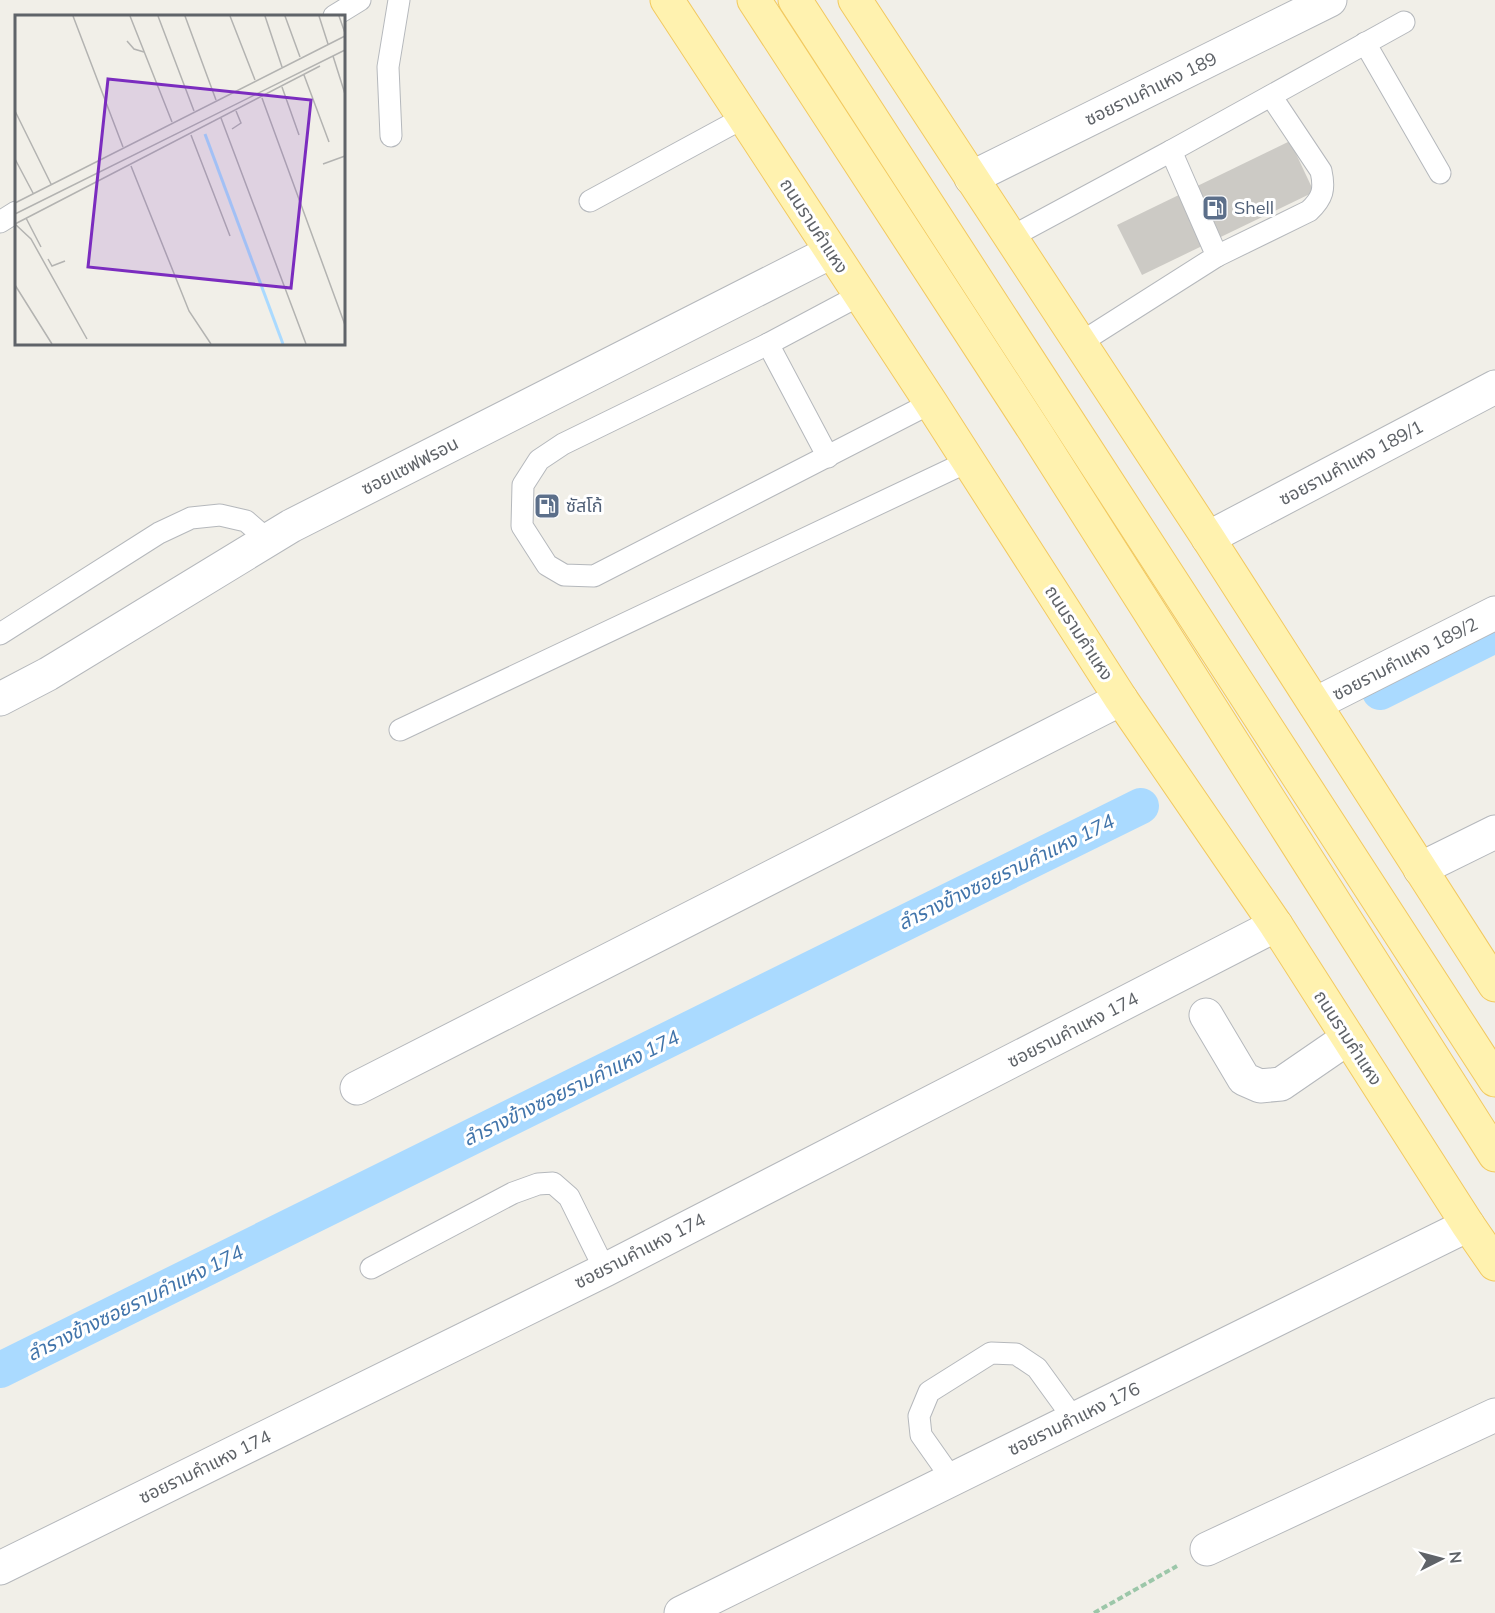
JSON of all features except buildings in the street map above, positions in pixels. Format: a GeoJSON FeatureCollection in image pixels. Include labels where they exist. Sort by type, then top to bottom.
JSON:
{"type":"FeatureCollection","features":[{"type":"Feature","properties":{"kind":"main road","name":"ถนนรามคำแหง"},"geometry":{"type":"LineString","coordinates":[[667,0],[969,461],[1121,699],[1276,925],[1468,1225],[1495,1263]]}},
{"type":"Feature","properties":{"kind":"main road"},"geometry":{"type":"LineString","coordinates":[[754,0],[1036,433],[1495,1155]]}},
{"type":"Feature","properties":{"kind":"main road"},"geometry":{"type":"LineString","coordinates":[[795,0],[1495,1080]]}},
{"type":"Feature","properties":{"kind":"main road"},"geometry":{"type":"LineString","coordinates":[[855,0],[1208,538],[1495,985]]}},
{"type":"Feature","properties":{"kind":"street","name":"ซอยรามคำแหง 189"},"geometry":{"type":"LineString","coordinates":[[971,178],[1330,0]]}},
{"type":"Feature","properties":{"kind":"street","name":"ซอยแซฟฟรอน"},"geometry":{"type":"LineString","coordinates":[[0,699],[48,674],[291,526],[831,252]]}},
{"type":"Feature","properties":{"kind":"street","name":"ซอยรามคำแหง 189/1"},"geometry":{"type":"LineString","coordinates":[[1208,538],[1495,387]]}},
{"type":"Feature","properties":{"kind":"street","name":"ซอยรามคำแหง 189/2"},"geometry":{"type":"LineString","coordinates":[[1315,704],[1495,613]]}},
{"type":"Feature","properties":{"kind":"street"},"geometry":{"type":"LineString","coordinates":[[357,1088],[1121,699]]}},
{"type":"Feature","properties":{"kind":"street"},"geometry":{"type":"LineString","coordinates":[[1420,869],[1495,832]]}},
{"type":"Feature","properties":{"kind":"street","name":"ซอยรามคำแหง 174"},"geometry":{"type":"LineString","coordinates":[[0,1568],[605,1270],[1276,925]]}},
{"type":"Feature","properties":{"kind":"street"},"geometry":{"type":"LineString","coordinates":[[1206,1015],[1244,1079],[1260,1086],[1281,1084],[1348,1038]]}},
{"type":"Feature","properties":{"kind":"street","name":"ซอยรามคำแหง 176"},"geometry":{"type":"LineString","coordinates":[[681,1613],[1468,1225]]}},
{"type":"Feature","properties":{"kind":"street"},"geometry":{"type":"LineString","coordinates":[[1207,1549],[1495,1415]]}},
{"type":"Feature","properties":{"kind":"lane"},"geometry":{"type":"LineString","coordinates":[[336,15],[360,0]]}},
{"type":"Feature","properties":{"kind":"lane"},"geometry":{"type":"LineString","coordinates":[[391,136],[388,67],[399,0]]}},
{"type":"Feature","properties":{"kind":"lane"},"geometry":{"type":"LineString","coordinates":[[1011,237],[1404,22]]}},
{"type":"Feature","properties":{"kind":"lane"},"geometry":{"type":"LineString","coordinates":[[1365,43],[1440,173]]}},
{"type":"Feature","properties":{"kind":"lane"},"geometry":{"type":"LineString","coordinates":[[1080,343],[1217,256],[1309,211],[1319,202],[1323,194],[1324,183],[1321,171],[1271,96]]}},
{"type":"Feature","properties":{"kind":"lane"},"geometry":{"type":"LineString","coordinates":[[590,201],[743,118]]}},
{"type":"Feature","properties":{"kind":"lane"},"geometry":{"type":"LineString","coordinates":[[1171,151],[1217,256]]}},
{"type":"Feature","properties":{"kind":"lane"},"geometry":{"type":"LineString","coordinates":[[0,222],[15,213]]}},
{"type":"Feature","properties":{"kind":"lane"},"geometry":{"type":"LineString","coordinates":[[860,295],[768,344],[580,435],[539,460],[523,485],[522,526],[547,565],[564,575],[594,576],[931,403]]}},
{"type":"Feature","properties":{"kind":"lane"},"geometry":{"type":"LineString","coordinates":[[768,344],[828,457]]}},
{"type":"Feature","properties":{"kind":"lane"},"geometry":{"type":"LineString","coordinates":[[400,730],[969,461]]}},
{"type":"Feature","properties":{"kind":"lane"},"geometry":{"type":"LineString","coordinates":[[0,634],[159,533],[191,518],[220,515],[246,521],[269,541]]}},
{"type":"Feature","properties":{"kind":"lane"},"geometry":{"type":"LineString","coordinates":[[371,1268],[513,1193],[538,1184],[553,1183],[568,1197],[605,1270]]}},
{"type":"Feature","properties":{"kind":"lane"},"geometry":{"type":"LineString","coordinates":[[952,1479],[921,1435],[919,1416],[929,1392],[991,1353],[1016,1354],[1037,1368],[1074,1419]]}},
{"type":"Feature","properties":{"kind":"path"},"geometry":{"type":"LineString","coordinates":[[1094,1613],[1207,1549]]}},
{"type":"Feature","properties":{"kind":"waterway","name":"ลำรางข้างซอยรามคำแหง 174"},"geometry":{"type":"LineString","coordinates":[[1380,692],[1495,635]]}},
{"type":"Feature","properties":{"kind":"waterway","name":"ลำรางข้างซอยรามคำแหง 174"},"geometry":{"type":"LineString","coordinates":[[0,1370],[1141,806]]}},
{"type":"Feature","properties":{"kind":"place","name":"Shell"},"geometry":{"type":"Point","coordinates":[1215,208]}},
{"type":"Feature","properties":{"kind":"place","name":"ซัสโก้"},"geometry":{"type":"Point","coordinates":[547,506]}}]}
